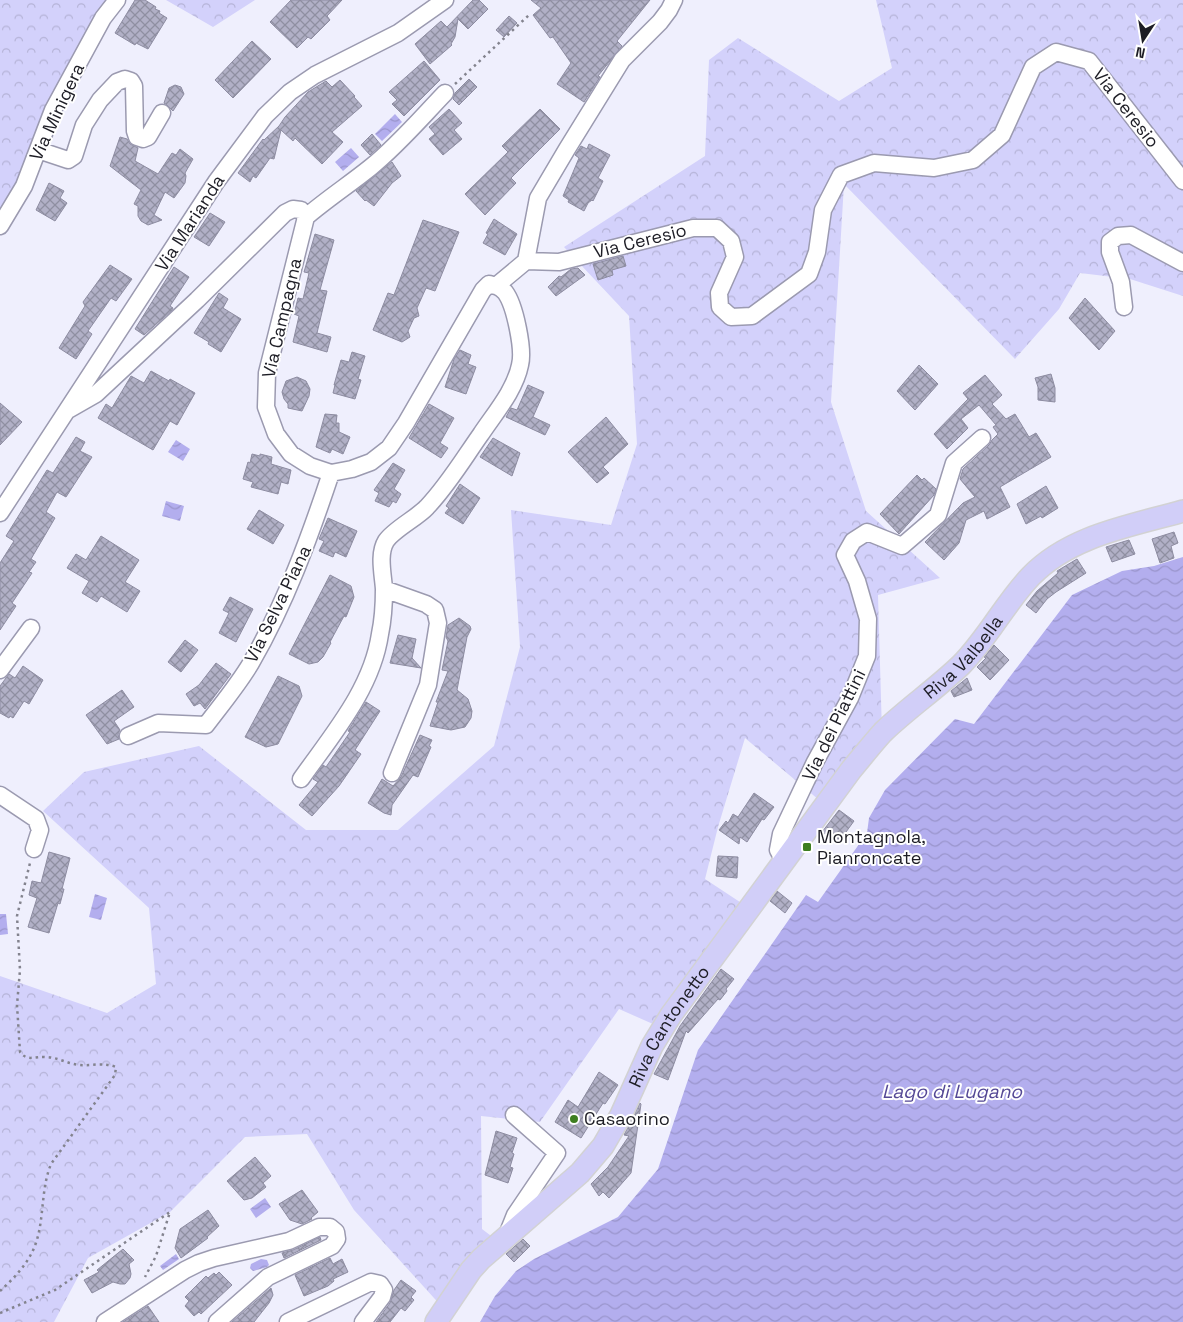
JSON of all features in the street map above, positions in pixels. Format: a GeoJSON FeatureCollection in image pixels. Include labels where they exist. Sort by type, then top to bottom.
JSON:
{"type":"FeatureCollection","features":[{"type":"Feature","properties":{"kind":"main road","name":"Riva Valbella"},"geometry":{"type":"LineString","coordinates":[[784,861],[872,744],[963,663],[987,635],[1019,590],[1044,564],[1076,544],[1093,537],[1183,511]]}},
{"type":"Feature","properties":{"kind":"main road","name":"Riva Cantonetto"},"geometry":{"type":"LineString","coordinates":[[436,1322],[471,1270],[507,1235],[580,1173],[603,1146],[621,1115],[644,1062],[662,1028],[784,861]]}},
{"type":"Feature","properties":{"kind":"street","name":"Via Minigera"},"geometry":{"type":"LineString","coordinates":[[0,226],[24,186],[53,110],[103,18],[117,0]]}},
{"type":"Feature","properties":{"kind":"street","name":"Via Marianda"},"geometry":{"type":"LineString","coordinates":[[0,513],[216,182],[265,116],[290,92],[315,75],[398,33],[445,0]]}},
{"type":"Feature","properties":{"kind":"street"},"geometry":{"type":"LineString","coordinates":[[496,286],[526,261],[538,198],[622,60],[664,18],[674,0]]}},
{"type":"Feature","properties":{"kind":"street","name":"Via Ceresio"},"geometry":{"type":"LineString","coordinates":[[526,261],[559,262],[693,228],[717,228],[731,241],[736,257],[719,293],[720,307],[731,317],[752,316],[809,274],[817,252],[823,210],[841,175],[874,163],[934,168],[973,160],[1002,136],[1033,67],[1056,52],[1089,61],[1183,181]]}},
{"type":"Feature","properties":{"kind":"street"},"geometry":{"type":"LineString","coordinates":[[38,150],[68,160],[74,156],[84,125],[96,106],[118,82],[130,81],[134,86],[135,131],[137,137],[142,139],[148,137],[162,113]]}},
{"type":"Feature","properties":{"kind":"street"},"geometry":{"type":"LineString","coordinates":[[68,410],[96,394],[115,377],[197,300],[285,213],[293,209],[301,210],[306,217],[389,151],[445,93]]}},
{"type":"Feature","properties":{"kind":"street","name":"Via Campagna"},"geometry":{"type":"LineString","coordinates":[[306,217],[267,373],[266,407],[276,434],[291,454],[310,466],[330,473]]}},
{"type":"Feature","properties":{"kind":"street"},"geometry":{"type":"LineString","coordinates":[[1124,307],[1121,282],[1110,252],[1110,242],[1118,236],[1131,235],[1183,263]]}},
{"type":"Feature","properties":{"kind":"street"},"geometry":{"type":"LineString","coordinates":[[301,779],[352,706],[371,670],[380,635],[384,589],[382,574],[383,548],[387,539],[427,508],[454,473],[495,413],[516,378],[521,364],[519,332],[506,292],[489,284],[482,290],[406,423],[389,448],[371,462],[352,469],[330,473]]}},
{"type":"Feature","properties":{"kind":"street","name":"Via dei Piattini"},"geometry":{"type":"LineString","coordinates":[[784,861],[778,850],[781,834],[815,762],[850,698],[867,656],[868,619],[857,581],[846,556],[853,541],[867,532],[902,546],[938,515],[954,463],[982,438]]}},
{"type":"Feature","properties":{"kind":"street","name":"Via Selva Piana"},"geometry":{"type":"LineString","coordinates":[[128,736],[158,723],[206,725],[251,663],[294,576],[310,538],[330,473]]}},
{"type":"Feature","properties":{"kind":"street"},"geometry":{"type":"LineString","coordinates":[[384,589],[426,604],[435,610],[438,623],[428,685],[392,773]]}},
{"type":"Feature","properties":{"kind":"street"},"geometry":{"type":"LineString","coordinates":[[0,670],[31,628]]}},
{"type":"Feature","properties":{"kind":"street"},"geometry":{"type":"LineString","coordinates":[[0,795],[36,819],[40,830],[34,849]]}},
{"type":"Feature","properties":{"kind":"street"},"geometry":{"type":"LineString","coordinates":[[507,1235],[515,1215],[557,1153],[514,1115]]}},
{"type":"Feature","properties":{"kind":"street"},"geometry":{"type":"LineString","coordinates":[[104,1322],[199,1263],[280,1243],[319,1227],[334,1230],[337,1238],[332,1246],[268,1277],[217,1322]]}},
{"type":"Feature","properties":{"kind":"street"},"geometry":{"type":"LineString","coordinates":[[288,1322],[371,1282],[380,1284],[384,1290],[382,1297],[363,1322]]}},
{"type":"Feature","properties":{"kind":"path"},"geometry":{"type":"LineString","coordinates":[[445,93],[529,15]]}},
{"type":"Feature","properties":{"kind":"path"},"geometry":{"type":"LineString","coordinates":[[0,1291],[14,1278],[30,1257],[35,1246],[39,1231],[46,1176],[51,1164],[116,1075],[116,1067],[110,1065],[80,1065],[46,1056],[29,1059],[20,1052],[17,1005],[20,970],[17,916],[34,849]]}},
{"type":"Feature","properties":{"kind":"path"},"geometry":{"type":"LineString","coordinates":[[0,1313],[55,1290],[170,1212],[156,1256],[143,1280]]}},
{"type":"Feature","properties":{"kind":"green space"},"geometry":{"type":"Polygon","coordinates":[[[0,0],[117,0],[0,226],[0,0]]]}},
{"type":"Feature","properties":{"kind":"green space"},"geometry":{"type":"Polygon","coordinates":[[[166,0],[255,0],[213,27],[166,0]]]}},
{"type":"Feature","properties":{"kind":"green space"},"geometry":{"type":"Polygon","coordinates":[[[876,0],[1183,0],[1183,296],[1130,279],[1080,273],[1059,309],[1015,359],[844,184],[831,402],[866,511],[940,578],[878,595],[882,733],[825,805],[745,738],[718,827],[705,879],[749,908],[662,1028],[619,1009],[540,1122],[481,1116],[482,1229],[499,1242],[444,1309],[354,1210],[307,1134],[245,1137],[170,1212],[88,1258],[54,1322],[0,1322],[0,976],[107,1013],[156,984],[149,908],[43,811],[84,772],[199,746],[306,830],[398,830],[494,746],[520,647],[511,510],[611,525],[637,444],[629,316],[564,247],[705,156],[709,60],[738,38],[839,101],[892,68],[876,0]]]}},
{"type":"Feature","properties":{"kind":"water"},"geometry":{"type":"Polygon","coordinates":[[[395,114],[402,122],[382,141],[375,134],[395,114]]]}},
{"type":"Feature","properties":{"kind":"water"},"geometry":{"type":"Polygon","coordinates":[[[351,148],[359,157],[343,171],[335,162],[351,148]]]}},
{"type":"Feature","properties":{"kind":"water"},"geometry":{"type":"Polygon","coordinates":[[[176,440],[190,449],[183,461],[168,452],[176,440]]]}},
{"type":"Feature","properties":{"kind":"water"},"geometry":{"type":"Polygon","coordinates":[[[166,501],[184,506],[180,521],[162,516],[166,501]]]}},
{"type":"Feature","properties":{"kind":"water","name":"Lago di Lugano"},"geometry":{"type":"Polygon","coordinates":[[[1183,557],[1183,1322],[480,1322],[495,1296],[516,1271],[534,1259],[618,1217],[658,1169],[698,1050],[806,895],[818,902],[867,833],[869,818],[885,790],[955,719],[974,724],[1072,595],[1122,571],[1154,566],[1183,557]]]}},
{"type":"Feature","properties":{"kind":"water"},"geometry":{"type":"Polygon","coordinates":[[[95,894],[107,898],[101,920],[89,917],[95,894]]]}},
{"type":"Feature","properties":{"kind":"water"},"geometry":{"type":"Polygon","coordinates":[[[0,914],[6,914],[8,934],[0,935],[0,914]]]}},
{"type":"Feature","properties":{"kind":"water"},"geometry":{"type":"Polygon","coordinates":[[[265,1198],[271,1207],[256,1218],[250,1209],[265,1198]]]}},
{"type":"Feature","properties":{"kind":"water"},"geometry":{"type":"Polygon","coordinates":[[[176,1254],[179,1259],[163,1270],[160,1266],[176,1254]]]}},
{"type":"Feature","properties":{"kind":"water"},"geometry":{"type":"Polygon","coordinates":[[[261,1259],[267,1260],[269,1265],[253,1271],[250,1268],[251,1264],[261,1259]]]}},
{"type":"Feature","properties":{"kind":"building"},"geometry":{"type":"Polygon","coordinates":[[[135,0],[145,0],[156,7],[155,9],[160,11],[159,13],[167,18],[148,49],[136,43],[135,45],[115,33],[135,0]]]}},
{"type":"Feature","properties":{"kind":"building"},"geometry":{"type":"Polygon","coordinates":[[[291,0],[342,0],[327,16],[330,20],[311,39],[308,37],[297,48],[270,22],[291,0]]]}},
{"type":"Feature","properties":{"kind":"building"},"geometry":{"type":"Polygon","coordinates":[[[473,0],[479,0],[488,9],[468,29],[458,19],[452,45],[430,64],[415,44],[441,21],[447,27],[473,0]]]}},
{"type":"Feature","properties":{"kind":"building"},"geometry":{"type":"Polygon","coordinates":[[[531,0],[650,0],[617,41],[622,46],[598,76],[600,77],[584,102],[557,84],[571,63],[553,37],[550,38],[533,15],[541,8],[531,0]]]}},
{"type":"Feature","properties":{"kind":"building"},"geometry":{"type":"Polygon","coordinates":[[[509,16],[517,23],[504,37],[496,30],[509,16]]]}},
{"type":"Feature","properties":{"kind":"building"},"geometry":{"type":"Polygon","coordinates":[[[252,41],[271,59],[233,98],[215,80],[252,41]]]}},
{"type":"Feature","properties":{"kind":"building"},"geometry":{"type":"Polygon","coordinates":[[[424,61],[440,80],[404,116],[392,104],[397,100],[389,92],[424,61]]]}},
{"type":"Feature","properties":{"kind":"building"},"geometry":{"type":"Polygon","coordinates":[[[469,79],[477,87],[459,105],[453,99],[455,93],[469,79]]]}},
{"type":"Feature","properties":{"kind":"building"},"geometry":{"type":"Polygon","coordinates":[[[340,80],[362,106],[332,132],[343,142],[322,164],[295,138],[293,141],[281,130],[274,159],[270,158],[256,178],[253,176],[250,182],[238,173],[263,139],[279,126],[308,92],[326,81],[332,87],[340,80]]]}},
{"type":"Feature","properties":{"kind":"building"},"geometry":{"type":"Polygon","coordinates":[[[175,85],[181,87],[184,94],[173,111],[164,103],[169,88],[175,85]]]}},
{"type":"Feature","properties":{"kind":"building"},"geometry":{"type":"Polygon","coordinates":[[[449,109],[462,123],[454,130],[462,139],[443,155],[429,139],[435,134],[429,127],[449,109]]]}},
{"type":"Feature","properties":{"kind":"building"},"geometry":{"type":"Polygon","coordinates":[[[540,109],[560,129],[511,178],[516,183],[485,215],[465,194],[508,152],[502,146],[540,109]]]}},
{"type":"Feature","properties":{"kind":"building"},"geometry":{"type":"Polygon","coordinates":[[[372,134],[381,145],[370,155],[361,145],[372,134]]]}},
{"type":"Feature","properties":{"kind":"building"},"geometry":{"type":"Polygon","coordinates":[[[120,137],[127,139],[130,144],[138,148],[135,161],[158,174],[172,153],[176,155],[180,149],[193,159],[185,173],[185,183],[174,198],[165,192],[154,215],[162,220],[148,225],[141,221],[138,216],[138,206],[134,204],[141,190],[110,166],[120,137]]]}},
{"type":"Feature","properties":{"kind":"building"},"geometry":{"type":"Polygon","coordinates":[[[589,144],[610,155],[598,178],[603,181],[593,201],[588,203],[584,211],[568,202],[569,200],[563,196],[579,158],[575,155],[581,146],[587,149],[589,144]]]}},
{"type":"Feature","properties":{"kind":"building"},"geometry":{"type":"Polygon","coordinates":[[[392,162],[401,176],[392,183],[374,206],[365,201],[356,191],[392,162]]]}},
{"type":"Feature","properties":{"kind":"building"},"geometry":{"type":"Polygon","coordinates":[[[49,183],[64,191],[60,198],[67,203],[55,221],[36,210],[49,183]]]}},
{"type":"Feature","properties":{"kind":"building"},"geometry":{"type":"Polygon","coordinates":[[[210,213],[225,222],[209,246],[194,237],[210,213]]]}},
{"type":"Feature","properties":{"kind":"building"},"geometry":{"type":"Polygon","coordinates":[[[494,219],[517,234],[505,255],[483,243],[494,219]]]}},
{"type":"Feature","properties":{"kind":"building"},"geometry":{"type":"Polygon","coordinates":[[[423,220],[459,232],[435,291],[426,288],[417,308],[419,316],[414,318],[408,331],[410,337],[402,342],[373,330],[388,293],[394,295],[423,220]]]}},
{"type":"Feature","properties":{"kind":"building"},"geometry":{"type":"Polygon","coordinates":[[[315,234],[334,240],[320,290],[327,291],[317,333],[331,337],[327,352],[293,342],[299,316],[294,314],[298,298],[303,299],[309,273],[304,272],[315,234]]]}},
{"type":"Feature","properties":{"kind":"building"},"geometry":{"type":"Polygon","coordinates":[[[623,256],[626,266],[612,270],[613,275],[598,280],[593,264],[623,256]]]}},
{"type":"Feature","properties":{"kind":"building"},"geometry":{"type":"Polygon","coordinates":[[[110,265],[132,279],[116,301],[111,298],[88,331],[92,334],[76,359],[59,348],[85,306],[83,302],[110,265]]]}},
{"type":"Feature","properties":{"kind":"building"},"geometry":{"type":"Polygon","coordinates":[[[174,267],[189,277],[170,306],[173,308],[172,310],[144,335],[135,329],[174,267]]]}},
{"type":"Feature","properties":{"kind":"building"},"geometry":{"type":"Polygon","coordinates":[[[578,268],[585,275],[556,296],[548,287],[559,276],[561,277],[571,269],[578,268]]]}},
{"type":"Feature","properties":{"kind":"building"},"geometry":{"type":"Polygon","coordinates":[[[219,293],[228,299],[223,308],[241,319],[221,352],[194,333],[219,293]]]}},
{"type":"Feature","properties":{"kind":"building"},"geometry":{"type":"Polygon","coordinates":[[[1085,298],[1115,331],[1099,350],[1069,318],[1085,298]]]}},
{"type":"Feature","properties":{"kind":"building"},"geometry":{"type":"Polygon","coordinates":[[[460,350],[471,355],[468,364],[476,367],[466,394],[445,387],[454,359],[460,350]]]}},
{"type":"Feature","properties":{"kind":"building"},"geometry":{"type":"Polygon","coordinates":[[[352,352],[365,356],[358,379],[361,380],[355,399],[333,393],[341,360],[349,362],[352,352]]]}},
{"type":"Feature","properties":{"kind":"building"},"geometry":{"type":"Polygon","coordinates":[[[919,365],[938,384],[915,410],[897,391],[919,365]]]}},
{"type":"Feature","properties":{"kind":"building"},"geometry":{"type":"Polygon","coordinates":[[[151,371],[195,393],[177,425],[170,421],[153,450],[98,418],[106,404],[112,408],[131,376],[144,383],[151,371]]]}},
{"type":"Feature","properties":{"kind":"building"},"geometry":{"type":"Polygon","coordinates":[[[1051,374],[1055,388],[1055,402],[1038,400],[1038,387],[1035,378],[1051,374]]]}},
{"type":"Feature","properties":{"kind":"building"},"geometry":{"type":"Polygon","coordinates":[[[985,375],[1002,395],[992,404],[1006,419],[1015,414],[1029,437],[1036,433],[1051,457],[1000,487],[1010,507],[987,519],[984,511],[966,520],[959,543],[944,560],[925,542],[963,503],[975,497],[960,479],[963,469],[998,434],[993,427],[996,425],[979,405],[961,419],[968,428],[947,449],[934,434],[968,399],[963,393],[985,375]]]}},
{"type":"Feature","properties":{"kind":"building"},"geometry":{"type":"Polygon","coordinates":[[[297,377],[306,381],[310,389],[302,411],[288,408],[282,392],[286,381],[297,377]]]}},
{"type":"Feature","properties":{"kind":"building"},"geometry":{"type":"Polygon","coordinates":[[[528,385],[544,392],[533,417],[550,425],[545,435],[506,417],[511,408],[517,410],[528,385]]]}},
{"type":"Feature","properties":{"kind":"building"},"geometry":{"type":"Polygon","coordinates":[[[0,403],[22,422],[0,445],[0,403]]]}},
{"type":"Feature","properties":{"kind":"building"},"geometry":{"type":"Polygon","coordinates":[[[429,404],[454,418],[440,443],[448,448],[441,458],[409,438],[429,404]]]}},
{"type":"Feature","properties":{"kind":"building"},"geometry":{"type":"Polygon","coordinates":[[[325,414],[337,415],[336,423],[339,423],[339,432],[350,437],[343,454],[332,449],[330,453],[316,447],[325,414]]]}},
{"type":"Feature","properties":{"kind":"building"},"geometry":{"type":"Polygon","coordinates":[[[606,417],[628,444],[603,467],[609,473],[597,483],[568,452],[606,417]]]}},
{"type":"Feature","properties":{"kind":"building"},"geometry":{"type":"Polygon","coordinates":[[[76,437],[85,442],[80,451],[92,457],[66,497],[57,492],[46,512],[55,518],[31,559],[36,562],[29,572],[32,573],[12,603],[16,606],[0,630],[0,563],[14,541],[6,536],[47,470],[53,473],[76,437]]]}},
{"type":"Feature","properties":{"kind":"building"},"geometry":{"type":"Polygon","coordinates":[[[493,438],[520,453],[512,476],[480,457],[493,438]]]}},
{"type":"Feature","properties":{"kind":"building"},"geometry":{"type":"Polygon","coordinates":[[[252,454],[272,457],[271,464],[291,470],[288,484],[281,482],[278,494],[251,487],[253,482],[243,479],[252,454]]]}},
{"type":"Feature","properties":{"kind":"building"},"geometry":{"type":"Polygon","coordinates":[[[393,463],[405,470],[394,489],[401,494],[396,503],[393,501],[389,507],[375,501],[379,493],[374,490],[393,463]]]}},
{"type":"Feature","properties":{"kind":"building"},"geometry":{"type":"Polygon","coordinates":[[[917,475],[922,480],[924,478],[936,489],[934,495],[899,534],[880,514],[917,475]]]}},
{"type":"Feature","properties":{"kind":"building"},"geometry":{"type":"Polygon","coordinates":[[[460,484],[480,498],[463,524],[445,513],[449,508],[446,506],[460,484]]]}},
{"type":"Feature","properties":{"kind":"building"},"geometry":{"type":"Polygon","coordinates":[[[1046,486],[1058,508],[1042,518],[1041,516],[1026,524],[1017,504],[1046,486]]]}},
{"type":"Feature","properties":{"kind":"building"},"geometry":{"type":"Polygon","coordinates":[[[259,510],[284,525],[273,544],[247,529],[259,510]]]}},
{"type":"Feature","properties":{"kind":"building"},"geometry":{"type":"Polygon","coordinates":[[[328,518],[357,531],[346,557],[335,552],[333,557],[319,551],[324,541],[319,539],[328,518]]]}},
{"type":"Feature","properties":{"kind":"building"},"geometry":{"type":"Polygon","coordinates":[[[1174,532],[1178,543],[1171,546],[1174,558],[1160,563],[1152,539],[1174,532]]]}},
{"type":"Feature","properties":{"kind":"building"},"geometry":{"type":"Polygon","coordinates":[[[101,536],[139,560],[125,582],[140,591],[127,612],[101,596],[97,602],[82,593],[89,581],[67,568],[76,554],[86,560],[101,536]]]}},
{"type":"Feature","properties":{"kind":"building"},"geometry":{"type":"Polygon","coordinates":[[[1129,540],[1135,554],[1112,562],[1106,547],[1129,540]]]}},
{"type":"Feature","properties":{"kind":"building"},"geometry":{"type":"Polygon","coordinates":[[[1077,559],[1086,573],[1047,599],[1036,613],[1026,605],[1037,591],[1058,573],[1057,571],[1077,559]]]}},
{"type":"Feature","properties":{"kind":"building"},"geometry":{"type":"Polygon","coordinates":[[[330,575],[351,586],[354,597],[346,617],[344,616],[323,657],[318,662],[309,664],[289,654],[330,575]]]}},
{"type":"Feature","properties":{"kind":"building"},"geometry":{"type":"Polygon","coordinates":[[[230,597],[253,609],[236,642],[219,633],[229,613],[223,610],[230,597]]]}},
{"type":"Feature","properties":{"kind":"building"},"geometry":{"type":"Polygon","coordinates":[[[459,618],[470,626],[471,629],[467,637],[457,690],[468,699],[472,711],[471,718],[465,727],[451,730],[430,726],[438,702],[436,702],[448,671],[442,670],[448,641],[446,637],[448,625],[459,618]]]}},
{"type":"Feature","properties":{"kind":"building"},"geometry":{"type":"Polygon","coordinates":[[[398,635],[416,639],[412,658],[421,668],[390,663],[398,635]]]}},
{"type":"Feature","properties":{"kind":"building"},"geometry":{"type":"Polygon","coordinates":[[[185,640],[198,650],[181,672],[168,662],[185,640]]]}},
{"type":"Feature","properties":{"kind":"building"},"geometry":{"type":"Polygon","coordinates":[[[994,645],[1009,660],[990,680],[977,667],[986,658],[984,657],[994,645]]]}},
{"type":"Feature","properties":{"kind":"building"},"geometry":{"type":"Polygon","coordinates":[[[216,663],[231,674],[205,709],[200,703],[194,706],[186,694],[199,685],[216,663]]]}},
{"type":"Feature","properties":{"kind":"building"},"geometry":{"type":"Polygon","coordinates":[[[23,666],[43,680],[29,704],[24,701],[13,718],[10,716],[9,718],[0,713],[0,686],[9,674],[15,678],[23,666]]]}},
{"type":"Feature","properties":{"kind":"building"},"geometry":{"type":"Polygon","coordinates":[[[278,676],[299,686],[302,696],[278,744],[266,747],[245,737],[278,676]]]}},
{"type":"Feature","properties":{"kind":"building"},"geometry":{"type":"Polygon","coordinates":[[[967,678],[972,690],[954,697],[951,691],[967,678]]]}},
{"type":"Feature","properties":{"kind":"building"},"geometry":{"type":"Polygon","coordinates":[[[122,690],[134,707],[114,721],[120,730],[118,734],[119,739],[107,744],[86,715],[122,690]]]}},
{"type":"Feature","properties":{"kind":"building"},"geometry":{"type":"Polygon","coordinates":[[[366,702],[380,711],[355,750],[361,754],[339,786],[312,816],[299,805],[318,782],[313,779],[323,765],[326,767],[350,732],[348,731],[366,702]]]}},
{"type":"Feature","properties":{"kind":"building"},"geometry":{"type":"Polygon","coordinates":[[[420,735],[432,740],[429,746],[431,747],[418,777],[413,775],[392,805],[391,815],[384,813],[368,803],[382,779],[393,786],[401,777],[420,735]]]}},
{"type":"Feature","properties":{"kind":"building"},"geometry":{"type":"Polygon","coordinates":[[[754,793],[774,807],[764,820],[762,819],[747,842],[740,837],[739,844],[719,830],[726,821],[728,823],[733,814],[738,817],[754,793]]]}},
{"type":"Feature","properties":{"kind":"building"},"geometry":{"type":"Polygon","coordinates":[[[839,810],[854,821],[838,843],[822,832],[839,810]]]}},
{"type":"Feature","properties":{"kind":"building"},"geometry":{"type":"Polygon","coordinates":[[[49,852],[70,858],[60,904],[58,903],[49,933],[28,927],[37,898],[29,895],[32,881],[41,883],[49,852]]]}},
{"type":"Feature","properties":{"kind":"building"},"geometry":{"type":"Polygon","coordinates":[[[718,856],[738,857],[737,878],[716,876],[718,856]]]}},
{"type":"Feature","properties":{"kind":"building"},"geometry":{"type":"Polygon","coordinates":[[[777,891],[792,903],[785,913],[770,901],[777,891]]]}},
{"type":"Feature","properties":{"kind":"building"},"geometry":{"type":"Polygon","coordinates":[[[721,969],[734,979],[726,989],[727,991],[688,1033],[686,1031],[668,1080],[654,1074],[680,1026],[721,969]]]}},
{"type":"Feature","properties":{"kind":"building"},"geometry":{"type":"Polygon","coordinates":[[[599,1072],[618,1085],[605,1104],[603,1103],[581,1138],[555,1122],[568,1100],[578,1107],[599,1072]]]}},
{"type":"Feature","properties":{"kind":"building"},"geometry":{"type":"Polygon","coordinates":[[[640,1103],[631,1173],[609,1198],[603,1192],[599,1196],[591,1184],[608,1167],[629,1136],[624,1135],[640,1103]]]}},
{"type":"Feature","properties":{"kind":"building"},"geometry":{"type":"Polygon","coordinates":[[[496,1131],[517,1138],[510,1167],[513,1168],[508,1183],[485,1175],[496,1131]]]}},
{"type":"Feature","properties":{"kind":"building"},"geometry":{"type":"Polygon","coordinates":[[[255,1157],[271,1176],[263,1183],[266,1187],[252,1198],[244,1200],[227,1181],[255,1157]]]}},
{"type":"Feature","properties":{"kind":"building"},"geometry":{"type":"Polygon","coordinates":[[[302,1190],[318,1212],[312,1219],[302,1224],[290,1220],[279,1204],[302,1190]]]}},
{"type":"Feature","properties":{"kind":"building"},"geometry":{"type":"Polygon","coordinates":[[[208,1210],[219,1226],[208,1238],[181,1258],[175,1248],[180,1229],[208,1210]]]}},
{"type":"Feature","properties":{"kind":"building"},"geometry":{"type":"Polygon","coordinates":[[[320,1237],[321,1240],[284,1258],[282,1253],[293,1250],[320,1237]]]}},
{"type":"Feature","properties":{"kind":"building"},"geometry":{"type":"Polygon","coordinates":[[[523,1239],[530,1246],[514,1262],[506,1254],[523,1239]]]}},
{"type":"Feature","properties":{"kind":"building"},"geometry":{"type":"Polygon","coordinates":[[[123,1249],[134,1260],[129,1264],[130,1278],[125,1284],[113,1282],[92,1293],[84,1280],[99,1272],[97,1270],[123,1249]]]}},
{"type":"Feature","properties":{"kind":"building"},"geometry":{"type":"Polygon","coordinates":[[[330,1258],[333,1264],[342,1259],[348,1272],[333,1279],[334,1281],[328,1286],[304,1296],[295,1275],[330,1258]]]}},
{"type":"Feature","properties":{"kind":"building"},"geometry":{"type":"Polygon","coordinates":[[[219,1272],[232,1285],[201,1314],[199,1312],[194,1316],[185,1306],[189,1301],[185,1297],[206,1276],[208,1278],[214,1273],[216,1275],[219,1272]]]}},
{"type":"Feature","properties":{"kind":"building"},"geometry":{"type":"Polygon","coordinates":[[[401,1280],[416,1291],[411,1297],[414,1300],[405,1311],[401,1308],[390,1322],[376,1322],[390,1303],[394,1290],[401,1280]]]}},
{"type":"Feature","properties":{"kind":"building"},"geometry":{"type":"Polygon","coordinates":[[[271,1288],[273,1295],[269,1303],[254,1322],[232,1322],[271,1288]]]}},
{"type":"Feature","properties":{"kind":"building"},"geometry":{"type":"Polygon","coordinates":[[[148,1306],[159,1322],[123,1322],[148,1306]]]}},
{"type":"Feature","properties":{"kind":"place","name":"Montagnola, Pianroncate"},"geometry":{"type":"Point","coordinates":[807,847]}},
{"type":"Feature","properties":{"kind":"place","name":"Casaorino"},"geometry":{"type":"Point","coordinates":[574,1119]}}]}
